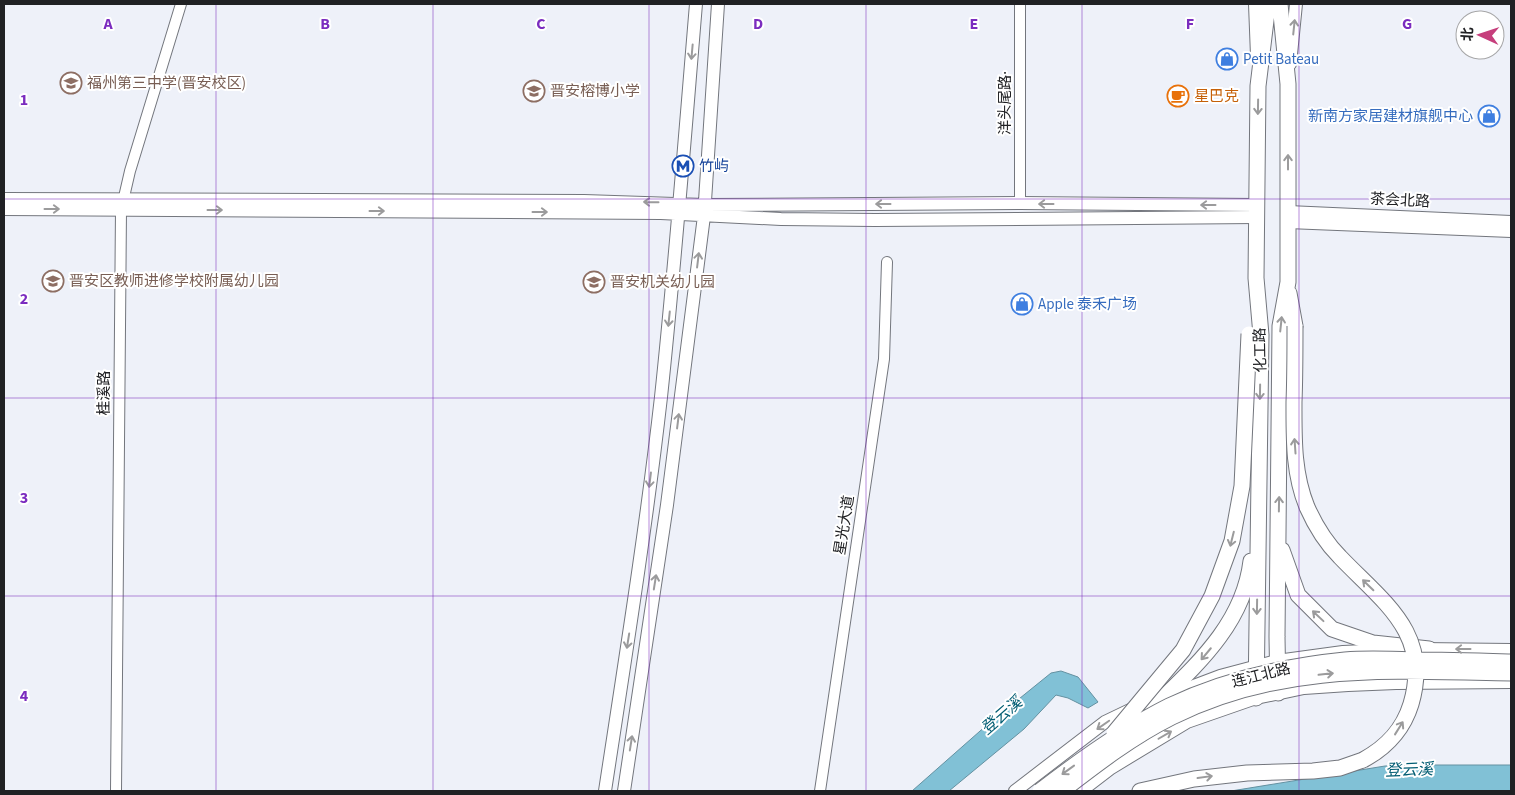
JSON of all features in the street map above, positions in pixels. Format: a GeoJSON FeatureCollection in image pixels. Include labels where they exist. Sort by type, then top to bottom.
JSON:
{"type":"FeatureCollection","features":[{"type":"Feature","properties":{"kind":"highway","name":"化工路"},"geometry":{"type":"LineString","coordinates":[[1256,698],[1261,335],[1256,278],[1258,86],[1268,4]]}},
{"type":"Feature","properties":{"kind":"highway","name":"化工路"},"geometry":{"type":"LineString","coordinates":[[1278,693],[1280,326],[1288,282],[1288,84],[1280,4]]}},
{"type":"Feature","properties":{"kind":"highway"},"geometry":{"type":"LineString","coordinates":[[1104,744],[1183,650],[1212,596],[1232,541],[1242,486],[1249,334],[1256,278]]}},
{"type":"Feature","properties":{"kind":"highway"},"geometry":{"type":"LineString","coordinates":[[1140,791],[1211,776],[1313,771],[1340,768],[1363,760],[1379,751],[1398,733],[1407,715],[1415,691],[1416,666],[1411,642],[1399,618],[1381,596],[1339,556],[1321,533],[1307,506],[1297,475],[1294,433],[1295,326],[1288,282]]}},
{"type":"Feature","properties":{"kind":"highway"},"geometry":{"type":"LineString","coordinates":[[1162,699],[1195,667],[1215,644],[1240,602],[1250,568],[1259,477]]}},
{"type":"Feature","properties":{"kind":"highway"},"geometry":{"type":"LineString","coordinates":[[1278,541],[1301,600],[1332,629],[1373,643],[1429,649]]}},
{"type":"Feature","properties":{"kind":"highway","name":"连江北路"},"geometry":{"type":"LineString","coordinates":[[1040,791],[1104,744],[1168,707],[1195,694],[1228,683],[1272,671],[1346,660],[1511,662]]}},
{"type":"Feature","properties":{"kind":"highway","name":"连江北路"},"geometry":{"type":"LineString","coordinates":[[1062,791],[1110,754],[1145,732],[1173,717],[1231,693],[1274,682],[1327,674],[1380,670],[1511,674]]}},
{"type":"Feature","properties":{"kind":"main road"},"geometry":{"type":"LineString","coordinates":[[605,791],[636,586],[657,426],[680,209],[696,4]]}},
{"type":"Feature","properties":{"kind":"main road"},"geometry":{"type":"LineString","coordinates":[[624,791],[667,505],[704,210],[718,4]]}},
{"type":"Feature","properties":{"kind":"main road"},"geometry":{"type":"LineString","coordinates":[[1255,4],[1258,86]]}},
{"type":"Feature","properties":{"kind":"main road"},"geometry":{"type":"LineString","coordinates":[[1288,84],[1296,4]]}},
{"type":"Feature","properties":{"kind":"main road"},"geometry":{"type":"LineString","coordinates":[[4,199],[121,204]]}},
{"type":"Feature","properties":{"kind":"main road"},"geometry":{"type":"LineString","coordinates":[[4,209],[121,204],[584,201],[704,210],[1020,203],[1257,211]]}},
{"type":"Feature","properties":{"kind":"main road"},"geometry":{"type":"LineString","coordinates":[[704,210],[781,219],[895,220],[1257,211]]}},
{"type":"Feature","properties":{"kind":"main road","name":"茶会北路"},"geometry":{"type":"LineString","coordinates":[[1288,217],[1511,222]]}},
{"type":"Feature","properties":{"kind":"main road","name":"茶会北路"},"geometry":{"type":"LineString","coordinates":[[1288,217],[1511,232]]}},
{"type":"Feature","properties":{"kind":"main road"},"geometry":{"type":"LineString","coordinates":[[1015,791],[1105,722],[1120,714],[1220,676],[1277,661],[1342,652],[1429,649],[1511,650]]}},
{"type":"Feature","properties":{"kind":"main road"},"geometry":{"type":"LineString","coordinates":[[1081,791],[1111,768],[1187,722],[1256,698],[1304,688],[1357,684],[1511,682]]}},
{"type":"Feature","properties":{"kind":"street","name":"桂溪路"},"geometry":{"type":"LineString","coordinates":[[116,791],[121,204],[181,4]]}},
{"type":"Feature","properties":{"kind":"street","name":"洋头尾路·"},"geometry":{"type":"LineString","coordinates":[[1020,4],[1020,203]]}},
{"type":"Feature","properties":{"kind":"street","name":"星光大道"},"geometry":{"type":"LineString","coordinates":[[820,791],[884,359],[887,262]]}},
{"type":"Feature","properties":{"kind":"water","name":"登云溪"},"geometry":{"type":"Polygon","coordinates":[[[1061,671],[1078,677],[1098,702],[1088,708],[1068,698],[1056,695],[1024,729],[949,791],[912,791],[988,724],[1051,673],[1061,671]]]}},
{"type":"Feature","properties":{"kind":"water","name":"登云溪"},"geometry":{"type":"Polygon","coordinates":[[[1511,765],[1511,791],[1231,791],[1385,766],[1511,765]]]}},
{"type":"Feature","properties":{"kind":"place","name":"Petit Bateau"},"geometry":{"type":"Point","coordinates":[1227,59]}},
{"type":"Feature","properties":{"kind":"place","name":"福州第三中学(晋安校区)"},"geometry":{"type":"Point","coordinates":[71,83]}},
{"type":"Feature","properties":{"kind":"place","name":"晋安榕博小学"},"geometry":{"type":"Point","coordinates":[534,91]}},
{"type":"Feature","properties":{"kind":"place","name":"星巴克"},"geometry":{"type":"Point","coordinates":[1178,96]}},
{"type":"Feature","properties":{"kind":"place","name":"新南方家居建材旗舰中心"},"geometry":{"type":"Point","coordinates":[1489,116]}},
{"type":"Feature","properties":{"kind":"place","name":"竹屿"},"geometry":{"type":"Point","coordinates":[683,166]}},
{"type":"Feature","properties":{"kind":"place","name":"晋安区教师进修学校附属幼儿园"},"geometry":{"type":"Point","coordinates":[53,281]}},
{"type":"Feature","properties":{"kind":"place","name":"晋安机关幼儿园"},"geometry":{"type":"Point","coordinates":[594,282]}},
{"type":"Feature","properties":{"kind":"place","name":"Apple 泰禾广场"},"geometry":{"type":"Point","coordinates":[1022,304]}}]}
